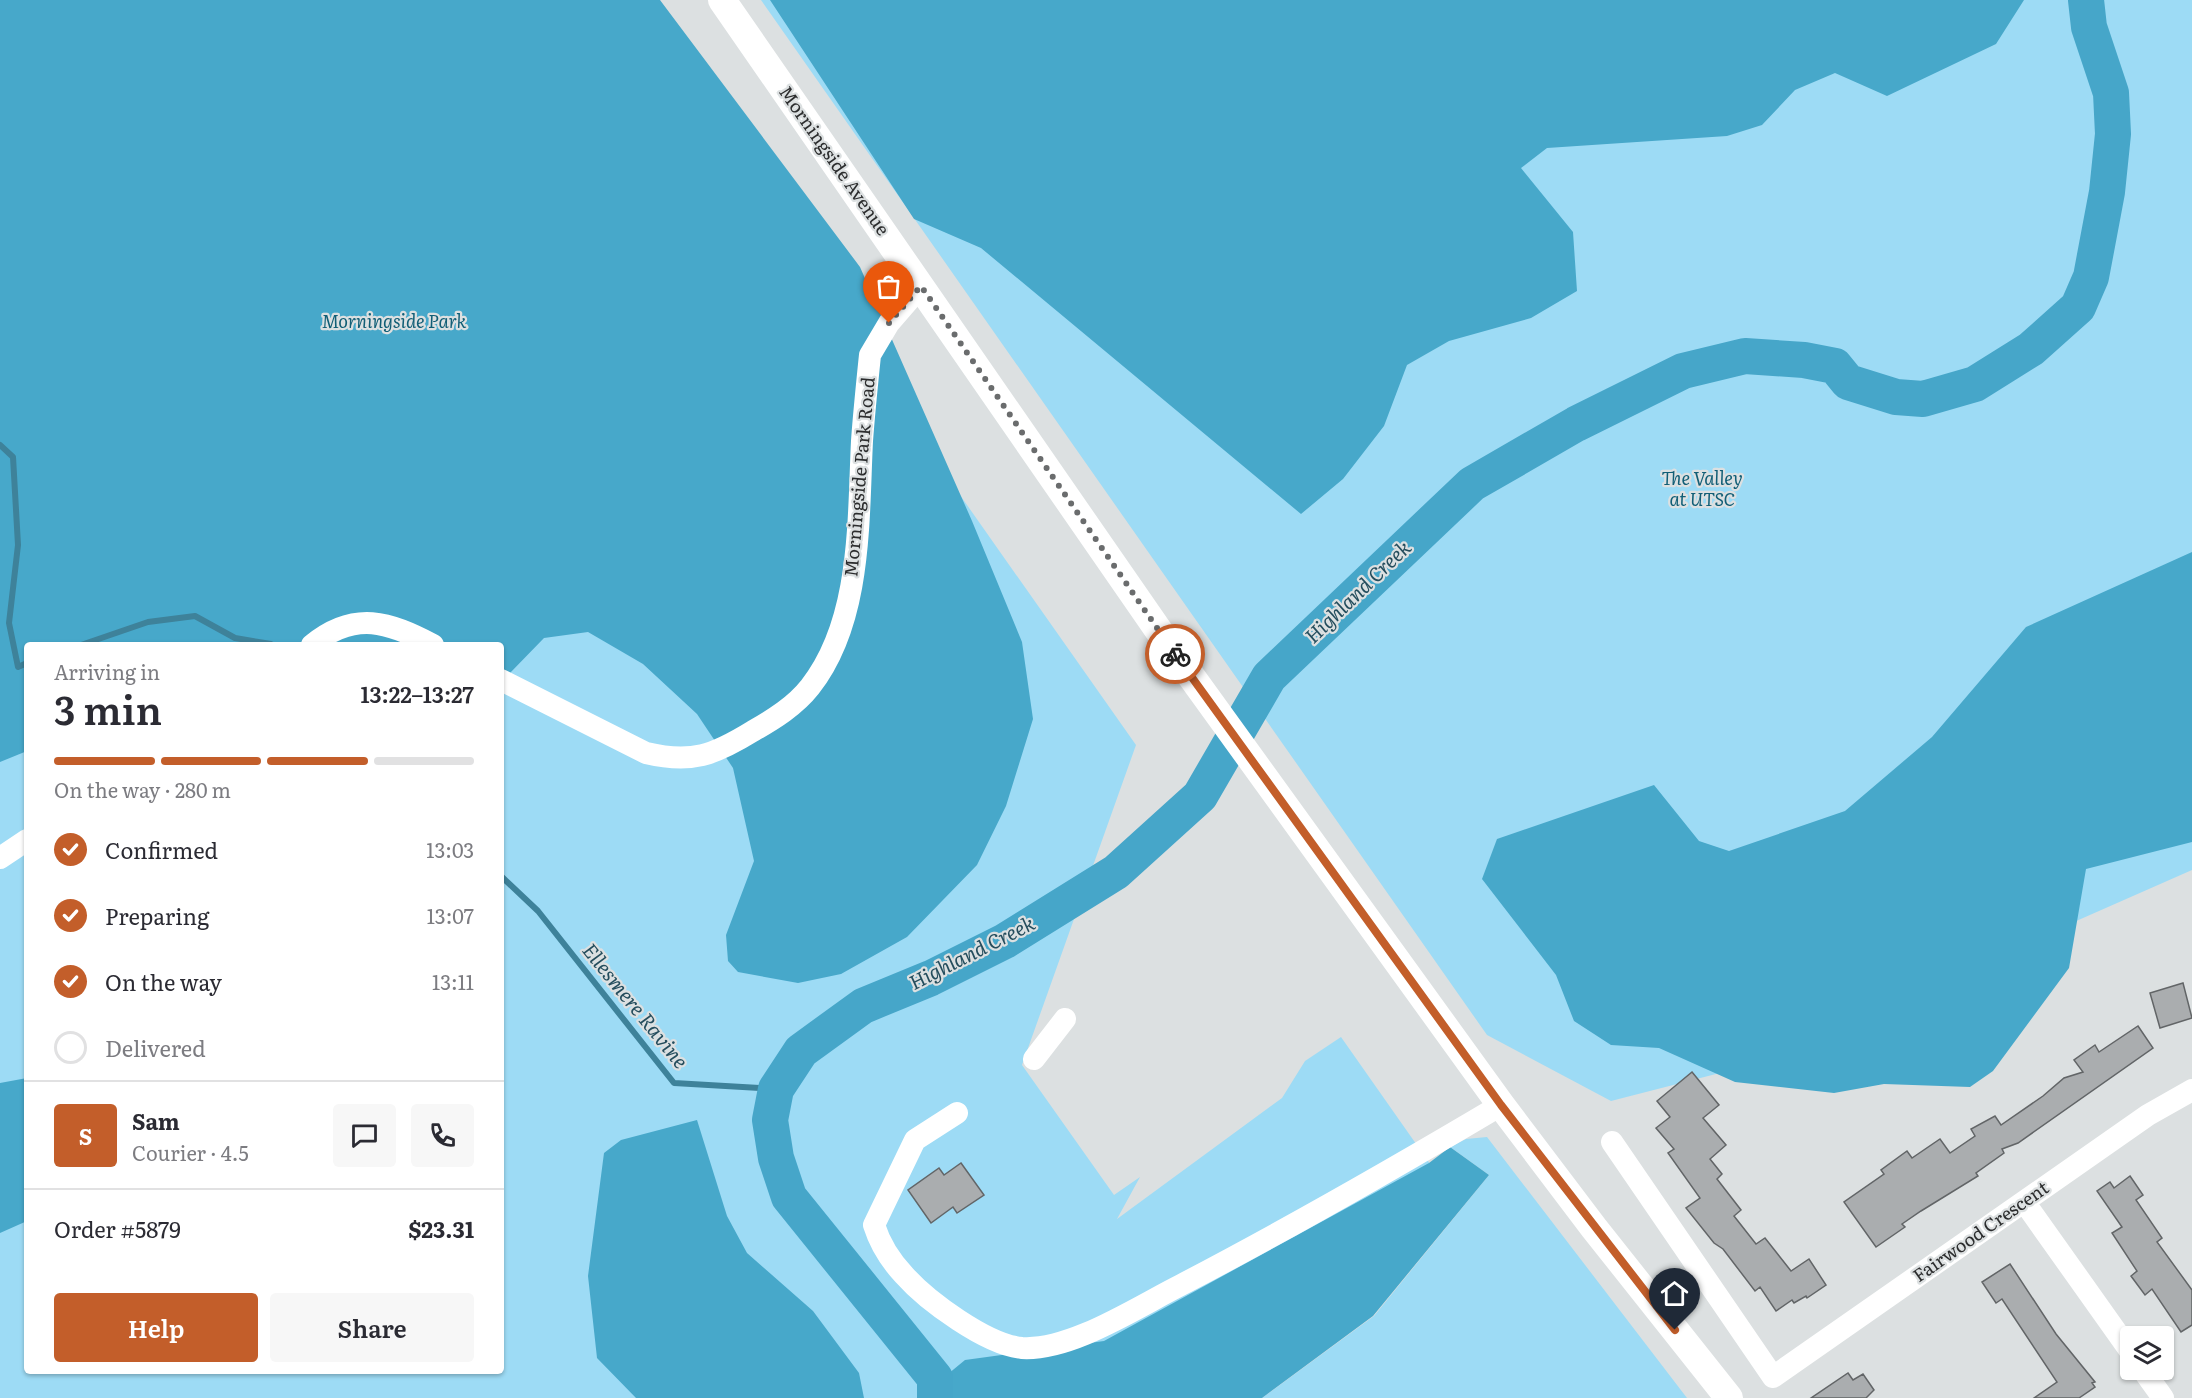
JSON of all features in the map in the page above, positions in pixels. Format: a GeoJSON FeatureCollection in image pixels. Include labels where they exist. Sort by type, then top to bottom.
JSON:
{"type":"FeatureCollection","features":[{"type":"Feature","properties":{"kind":"main road","name":"Morningside Avenue"},"geometry":{"type":"LineString","coordinates":[[722,0],[1170,647],[1501,1105],[1594,1228],[1730,1398]]}},
{"type":"Feature","properties":{"kind":"street","name":"Morningside Park Road"},"geometry":{"type":"LineString","coordinates":[[504,682],[646,753],[670,759],[696,758],[712,753],[769,722],[797,701],[831,655],[852,581],[870,355],[879,335],[921,286]]}},
{"type":"Feature","properties":{"kind":"street"},"geometry":{"type":"LineString","coordinates":[[317,642],[332,632],[363,622],[391,625],[427,642]]}},
{"type":"Feature","properties":{"kind":"street"},"geometry":{"type":"LineString","coordinates":[[0,858],[24,842]]}},
{"type":"Feature","properties":{"kind":"street"},"geometry":{"type":"LineString","coordinates":[[1034,1059],[1065,1019]]}},
{"type":"Feature","properties":{"kind":"street","name":"Fairwood Crescent"},"geometry":{"type":"LineString","coordinates":[[1612,1142],[1773,1377],[2148,1115],[2192,1090]]}},
{"type":"Feature","properties":{"kind":"street"},"geometry":{"type":"LineString","coordinates":[[957,1113],[915,1140],[874,1225],[880,1244],[904,1276],[939,1305],[1003,1344],[1022,1348],[1040,1346],[1085,1333],[1147,1302],[1364,1188],[1501,1105]]}},
{"type":"Feature","properties":{"kind":"street"},"geometry":{"type":"LineString","coordinates":[[2025,1203],[2120,1337]]}},
{"type":"Feature","properties":{"kind":"street"},"geometry":{"type":"LineString","coordinates":[[2150,1380],[2163,1398]]}},
{"type":"Feature","properties":{"kind":"green space","name":"Morningside Park"},"geometry":{"type":"Polygon","coordinates":[[[0,0],[929,451],[1136,745],[1022,1065],[1114,1195],[1140,1177],[1117,1219],[1282,1098],[1305,1061],[1341,1037],[1447,1188],[1203,1398],[0,1398],[0,0]]]}},
{"type":"Feature","properties":{"kind":"green space"},"geometry":{"type":"Polygon","coordinates":[[[0,0],[660,0],[860,267],[972,521],[1022,642],[1033,719],[1006,806],[977,865],[907,937],[841,974],[798,983],[738,972],[728,961],[726,935],[754,861],[733,768],[697,714],[643,664],[588,632],[544,638],[510,673],[504,685],[504,642],[24,642],[24,752],[0,762],[0,0]]]}},
{"type":"Feature","properties":{"kind":"green space","name":"The Valley at UTSC"},"geometry":{"type":"Polygon","coordinates":[[[761,0],[2192,0],[2192,870],[1747,1066],[1611,1101],[1487,1035],[761,0]]]}},
{"type":"Feature","properties":{"kind":"green space"},"geometry":{"type":"Polygon","coordinates":[[[770,0],[2024,0],[1996,44],[1887,96],[1835,73],[1795,90],[1762,125],[1727,136],[1547,148],[1521,168],[1573,232],[1577,291],[1531,318],[1449,341],[1407,365],[1384,426],[1343,479],[1301,514],[981,248],[914,219],[770,0]]]}},
{"type":"Feature","properties":{"kind":"green space"},"geometry":{"type":"Polygon","coordinates":[[[2192,552],[2192,842],[2086,869],[2069,968],[1993,1071],[1970,1087],[1884,1084],[1834,1093],[1735,1082],[1659,1048],[1611,1045],[1574,1021],[1556,975],[1482,879],[1497,839],[1654,785],[1699,841],[1729,851],[1845,811],[1932,737],[2026,627],[2192,552]]]}},
{"type":"Feature","properties":{"kind":"green space"},"geometry":{"type":"Polygon","coordinates":[[[24,1079],[24,1222],[0,1233],[0,1083],[24,1079]]]}},
{"type":"Feature","properties":{"kind":"green space"},"geometry":{"type":"Polygon","coordinates":[[[697,1120],[727,1216],[747,1253],[813,1311],[859,1373],[864,1398],[636,1398],[597,1358],[588,1276],[604,1153],[621,1140],[697,1120]]]}},
{"type":"Feature","properties":{"kind":"green space"},"geometry":{"type":"Polygon","coordinates":[[[1487,1137],[1687,1398],[1262,1398],[1374,1316],[1489,1175],[1450,1147],[1466,1139],[1487,1137]]]}},
{"type":"Feature","properties":{"kind":"green space"},"geometry":{"type":"Polygon","coordinates":[[[1450,1147],[1489,1175],[1373,1316],[1262,1398],[940,1398],[948,1374],[965,1360],[1104,1341],[1429,1163],[1450,1147]]]}},
{"type":"Feature","properties":{"kind":"building"},"geometry":{"type":"Polygon","coordinates":[[[2183,983],[2192,1018],[2160,1028],[2150,993],[2183,983]]]}},
{"type":"Feature","properties":{"kind":"building"},"geometry":{"type":"Polygon","coordinates":[[[2138,1026],[2153,1048],[2018,1143],[2002,1149],[2004,1153],[1976,1173],[1978,1176],[1902,1224],[1905,1227],[1876,1247],[1844,1202],[1884,1174],[1881,1170],[1907,1151],[1912,1158],[1940,1139],[1950,1153],[1975,1136],[1971,1129],[1995,1116],[2001,1125],[2043,1096],[2064,1078],[2083,1072],[2074,1060],[2095,1045],[2099,1052],[2138,1026]]]}},
{"type":"Feature","properties":{"kind":"building"},"geometry":{"type":"Polygon","coordinates":[[[1692,1072],[1719,1105],[1703,1118],[1726,1145],[1710,1159],[1722,1174],[1717,1179],[1741,1210],[1734,1216],[1756,1244],[1765,1238],[1791,1271],[1809,1259],[1826,1285],[1807,1298],[1806,1296],[1794,1303],[1792,1300],[1776,1311],[1760,1287],[1755,1291],[1723,1249],[1714,1243],[1686,1208],[1700,1198],[1668,1153],[1674,1149],[1656,1128],[1670,1117],[1657,1101],[1692,1072]]]}},
{"type":"Feature","properties":{"kind":"building"},"geometry":{"type":"Polygon","coordinates":[[[961,1163],[984,1195],[957,1213],[953,1207],[931,1223],[908,1190],[939,1168],[944,1175],[961,1163]]]}},
{"type":"Feature","properties":{"kind":"building"},"geometry":{"type":"Polygon","coordinates":[[[2130,1176],[2143,1195],[2136,1200],[2162,1238],[2157,1242],[2192,1290],[2192,1325],[2181,1332],[2152,1289],[2145,1295],[2131,1276],[2137,1271],[2112,1233],[2122,1227],[2097,1191],[2110,1182],[2114,1188],[2130,1176]]]}},
{"type":"Feature","properties":{"kind":"building"},"geometry":{"type":"Polygon","coordinates":[[[2010,1264],[2056,1334],[2095,1382],[2092,1383],[2095,1387],[2079,1398],[2034,1398],[2057,1382],[2002,1299],[1996,1303],[1982,1282],[2010,1264]]]}},
{"type":"Feature","properties":{"kind":"building"},"geometry":{"type":"Polygon","coordinates":[[[1848,1373],[1853,1380],[1863,1374],[1874,1390],[1866,1398],[1811,1398],[1848,1373]]]}},
{"type":"Feature","properties":{"kind":"waterway","name":"Highland Creek"},"geometry":{"type":"LineString","coordinates":[[935,1398],[935,1378],[789,1197],[776,1158],[770,1120],[776,1089],[801,1051],[863,1006],[931,978],[1005,941],[1116,872],[1200,796],[1269,677],[1472,484],[1576,424],[1683,371],[1745,356],[1804,360],[1835,366],[1848,382],[1896,397],[1923,399],[1975,384],[2031,349],[2078,307],[2091,277],[2107,192],[2113,134],[2111,93],[2089,27],[2086,0]]}},
{"type":"Feature","properties":{"kind":"waterway","name":"Ellesmere Ravine"},"geometry":{"type":"LineString","coordinates":[[0,445],[13,457],[18,545],[9,623],[18,667],[24,664]]}},
{"type":"Feature","properties":{"kind":"waterway","name":"Ellesmere Ravine"},"geometry":{"type":"LineString","coordinates":[[90,642],[148,622],[195,616],[235,638],[259,642]]}},
{"type":"Feature","properties":{"kind":"waterway","name":"Ellesmere Ravine"},"geometry":{"type":"LineString","coordinates":[[504,879],[538,911],[674,1083],[776,1089]]}},
{"type":"Feature","properties":{"kind":"way so far"},"geometry":{"type":"LineString","coordinates":[[889,323],[921,286],[1175,654]]}},
{"type":"Feature","properties":{"kind":"route"},"geometry":{"type":"LineString","coordinates":[[1175,654],[1501,1105],[1675,1330]]}}]}
